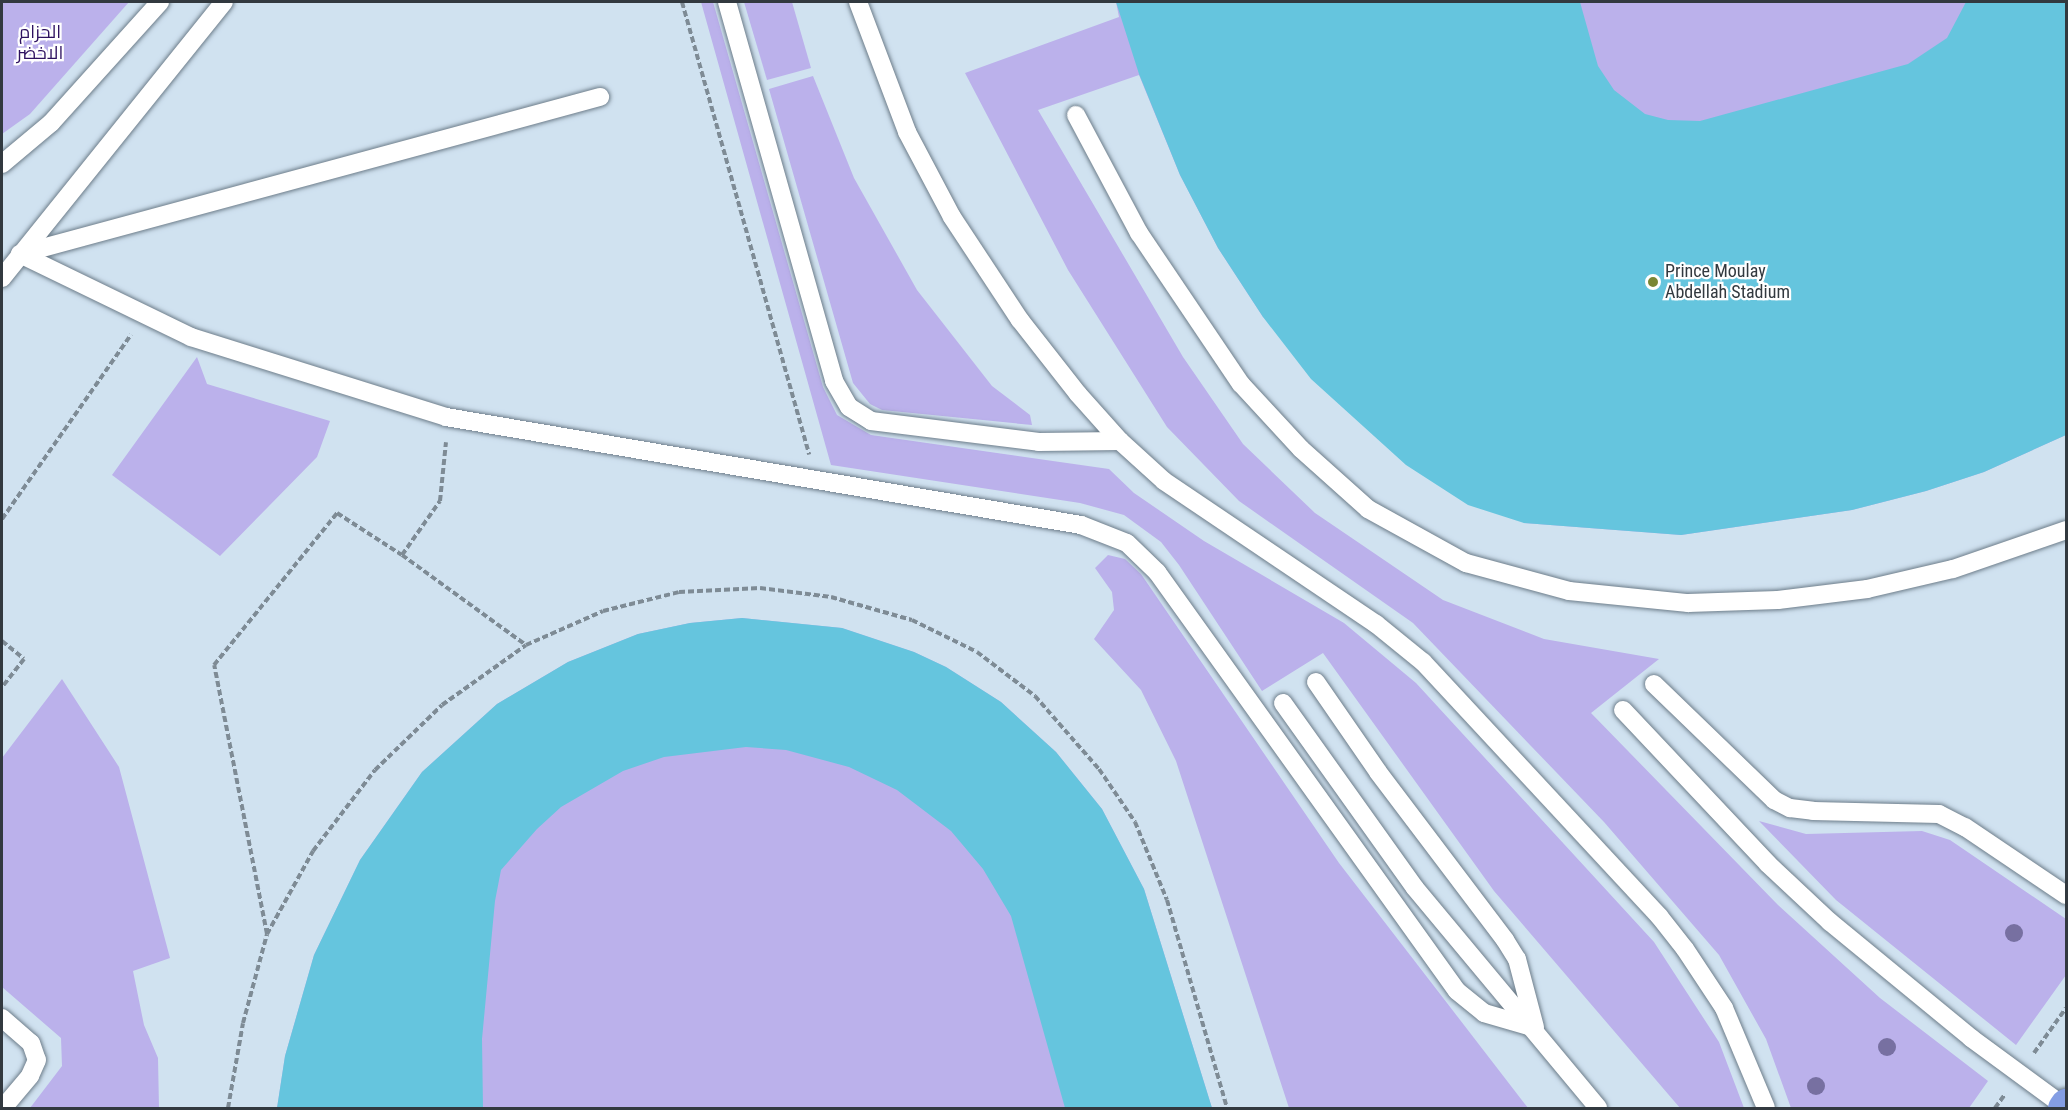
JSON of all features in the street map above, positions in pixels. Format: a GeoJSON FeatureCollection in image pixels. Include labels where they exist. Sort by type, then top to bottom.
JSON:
{"type":"FeatureCollection","features":[{"type":"Feature","properties":{"kind":"lane"},"geometry":{"type":"LineString","coordinates":[[2,164],[51,123],[160,2]]}},
{"type":"Feature","properties":{"kind":"lane"},"geometry":{"type":"LineString","coordinates":[[2,278],[224,2]]}},
{"type":"Feature","properties":{"kind":"lane"},"geometry":{"type":"LineString","coordinates":[[727,2],[834,381],[849,407],[871,421],[1039,442],[1120,441]]}},
{"type":"Feature","properties":{"kind":"lane"},"geometry":{"type":"LineString","coordinates":[[858,2],[907,132],[952,217],[1020,320],[1120,441],[1164,481],[1376,624],[1423,662],[1659,916],[1685,949],[1724,1008],[1766,1108]]}},
{"type":"Feature","properties":{"kind":"lane"},"geometry":{"type":"LineString","coordinates":[[20,254],[600,97]]}},
{"type":"Feature","properties":{"kind":"lane"},"geometry":{"type":"LineString","coordinates":[[1076,115],[1139,233],[1241,384],[1301,449],[1368,509],[1466,563],[1569,591],[1688,603],[1778,600],[1867,589],[1953,569],[2067,530]]}},
{"type":"Feature","properties":{"kind":"lane"},"geometry":{"type":"LineString","coordinates":[[20,254],[143,317],[191,337],[446,417],[816,478],[1081,525],[1127,543],[1157,572],[1457,991],[1485,1012],[1535,1029]]}},
{"type":"Feature","properties":{"kind":"lane"},"geometry":{"type":"LineString","coordinates":[[1316,682],[1378,772],[1517,959],[1535,1029]]}},
{"type":"Feature","properties":{"kind":"lane"},"geometry":{"type":"LineString","coordinates":[[1654,684],[1774,800],[1790,808],[1814,811],[1939,814],[1965,827],[2067,895]]}},
{"type":"Feature","properties":{"kind":"lane"},"geometry":{"type":"LineString","coordinates":[[1284,703],[1415,888],[1535,1029],[1598,1108]]}},
{"type":"Feature","properties":{"kind":"lane"},"geometry":{"type":"LineString","coordinates":[[1623,710],[1768,864],[1830,922],[1971,1038],[2065,1107]]}},
{"type":"Feature","properties":{"kind":"lane"},"geometry":{"type":"LineString","coordinates":[[2,1018],[32,1043],[37,1060],[30,1076],[3,1108]]}},
{"type":"Feature","properties":{"kind":"path"},"geometry":{"type":"LineString","coordinates":[[682,2],[816,478]]}},
{"type":"Feature","properties":{"kind":"path"},"geometry":{"type":"LineString","coordinates":[[2,519],[143,317]]}},
{"type":"Feature","properties":{"kind":"path"},"geometry":{"type":"LineString","coordinates":[[402,555],[440,501],[446,417]]}},
{"type":"Feature","properties":{"kind":"path"},"geometry":{"type":"LineString","coordinates":[[267,934],[214,664],[337,513],[402,555],[525,645]]}},
{"type":"Feature","properties":{"kind":"path"},"geometry":{"type":"LineString","coordinates":[[228,1108],[243,1023],[267,934],[313,850],[375,770],[442,705],[525,645],[603,611],[679,592],[760,588],[831,597],[912,620],[977,652],[1035,696],[1099,769],[1135,822],[1167,900],[1227,1108]]}},
{"type":"Feature","properties":{"kind":"path"},"geometry":{"type":"LineString","coordinates":[[2,641],[24,659],[2,687]]}},
{"type":"Feature","properties":{"kind":"green space","name":"الحزام الاخضر"},"geometry":{"type":"Polygon","coordinates":[[[2,2],[129,2],[30,114],[2,134],[2,2]]]}},
{"type":"Feature","properties":{"kind":"green space"},"geometry":{"type":"Polygon","coordinates":[[[701,2],[713,2],[823,387],[837,415],[871,435],[1109,469],[1134,493],[1204,541],[1344,623],[1416,683],[1654,942],[1719,1042],[1744,1108],[1680,1108],[1494,891],[1323,653],[1262,691],[1179,565],[1161,542],[1124,515],[1080,503],[831,465],[701,2]]]}},
{"type":"Feature","properties":{"kind":"green space"},"geometry":{"type":"Polygon","coordinates":[[[744,2],[792,2],[811,68],[767,80],[744,2]]]}},
{"type":"Feature","properties":{"kind":"green space","name":"Prince Moulay Abdellah Stadium"},"geometry":{"type":"Polygon","coordinates":[[[1116,2],[2066,2],[2066,435],[1984,472],[1926,491],[1852,510],[1681,535],[1524,523],[1263,317],[1218,248],[1180,175],[1139,75],[1038,110],[1183,357],[1243,444],[1315,513],[1443,600],[1544,639],[1659,659],[1591,713],[1778,905],[1880,998],[1988,1081],[1969,1108],[1791,1108],[1766,1039],[1719,955],[1604,822],[1413,623],[1239,501],[1167,427],[1068,270],[965,73],[1119,17],[1116,2]]]}},
{"type":"Feature","properties":{"kind":"green space"},"geometry":{"type":"Polygon","coordinates":[[[813,76],[854,178],[917,290],[992,386],[1030,415],[1032,425],[882,410],[870,404],[853,383],[769,89],[813,76]]]}},
{"type":"Feature","properties":{"kind":"green space"},"geometry":{"type":"Polygon","coordinates":[[[197,357],[207,384],[330,421],[317,457],[220,556],[112,475],[197,357]]]}},
{"type":"Feature","properties":{"kind":"green space"},"geometry":{"type":"Polygon","coordinates":[[[1108,555],[1125,559],[1141,574],[1339,863],[1528,1108],[1289,1108],[1176,761],[1141,690],[1094,639],[1114,610],[1112,592],[1095,568],[1108,555]]]}},
{"type":"Feature","properties":{"kind":"green space"},"geometry":{"type":"Polygon","coordinates":[[[742,618],[842,628],[914,652],[946,667],[1001,702],[1056,752],[1102,809],[1144,889],[1212,1108],[277,1108],[285,1056],[314,955],[360,860],[422,772],[497,704],[568,662],[638,634],[690,623],[742,618]]]}},
{"type":"Feature","properties":{"kind":"green space"},"geometry":{"type":"Polygon","coordinates":[[[62,679],[119,767],[170,958],[133,971],[144,1025],[158,1058],[159,1108],[30,1108],[62,1066],[61,1038],[2,987],[2,758],[62,679]]]}},
{"type":"Feature","properties":{"kind":"green space"},"geometry":{"type":"Polygon","coordinates":[[[1759,821],[1806,834],[1922,831],[1950,840],[2066,919],[2066,975],[2016,1045],[1836,900],[1759,821]]]}},
{"type":"Feature","properties":{"kind":"building","name":"Prince Moulay Abdellah Stadium"},"geometry":{"type":"Polygon","coordinates":[[[1116,2],[1580,2],[1598,66],[1614,90],[1645,114],[1668,120],[1700,121],[1908,64],[1947,38],[1966,2],[2066,2],[2066,435],[1984,472],[1926,491],[1852,510],[1681,535],[1524,523],[1468,505],[1406,465],[1311,379],[1263,317],[1218,248],[1180,175],[1139,74],[1116,2]]]}},
{"type":"Feature","properties":{"kind":"building"},"geometry":{"type":"Polygon","coordinates":[[[742,618],[842,628],[914,652],[946,667],[1001,702],[1056,752],[1102,809],[1144,889],[1212,1108],[1065,1108],[1011,916],[983,869],[951,831],[897,790],[849,767],[786,750],[746,747],[664,757],[623,771],[561,807],[537,829],[501,870],[495,901],[482,1039],[483,1108],[277,1108],[285,1056],[314,955],[360,860],[422,772],[497,704],[568,662],[638,634],[690,623],[742,618]]]}},
{"type":"Feature","properties":{"kind":"place","name":"Prince Moulay Abdellah Stadium"},"geometry":{"type":"Point","coordinates":[1653,282]}}]}
